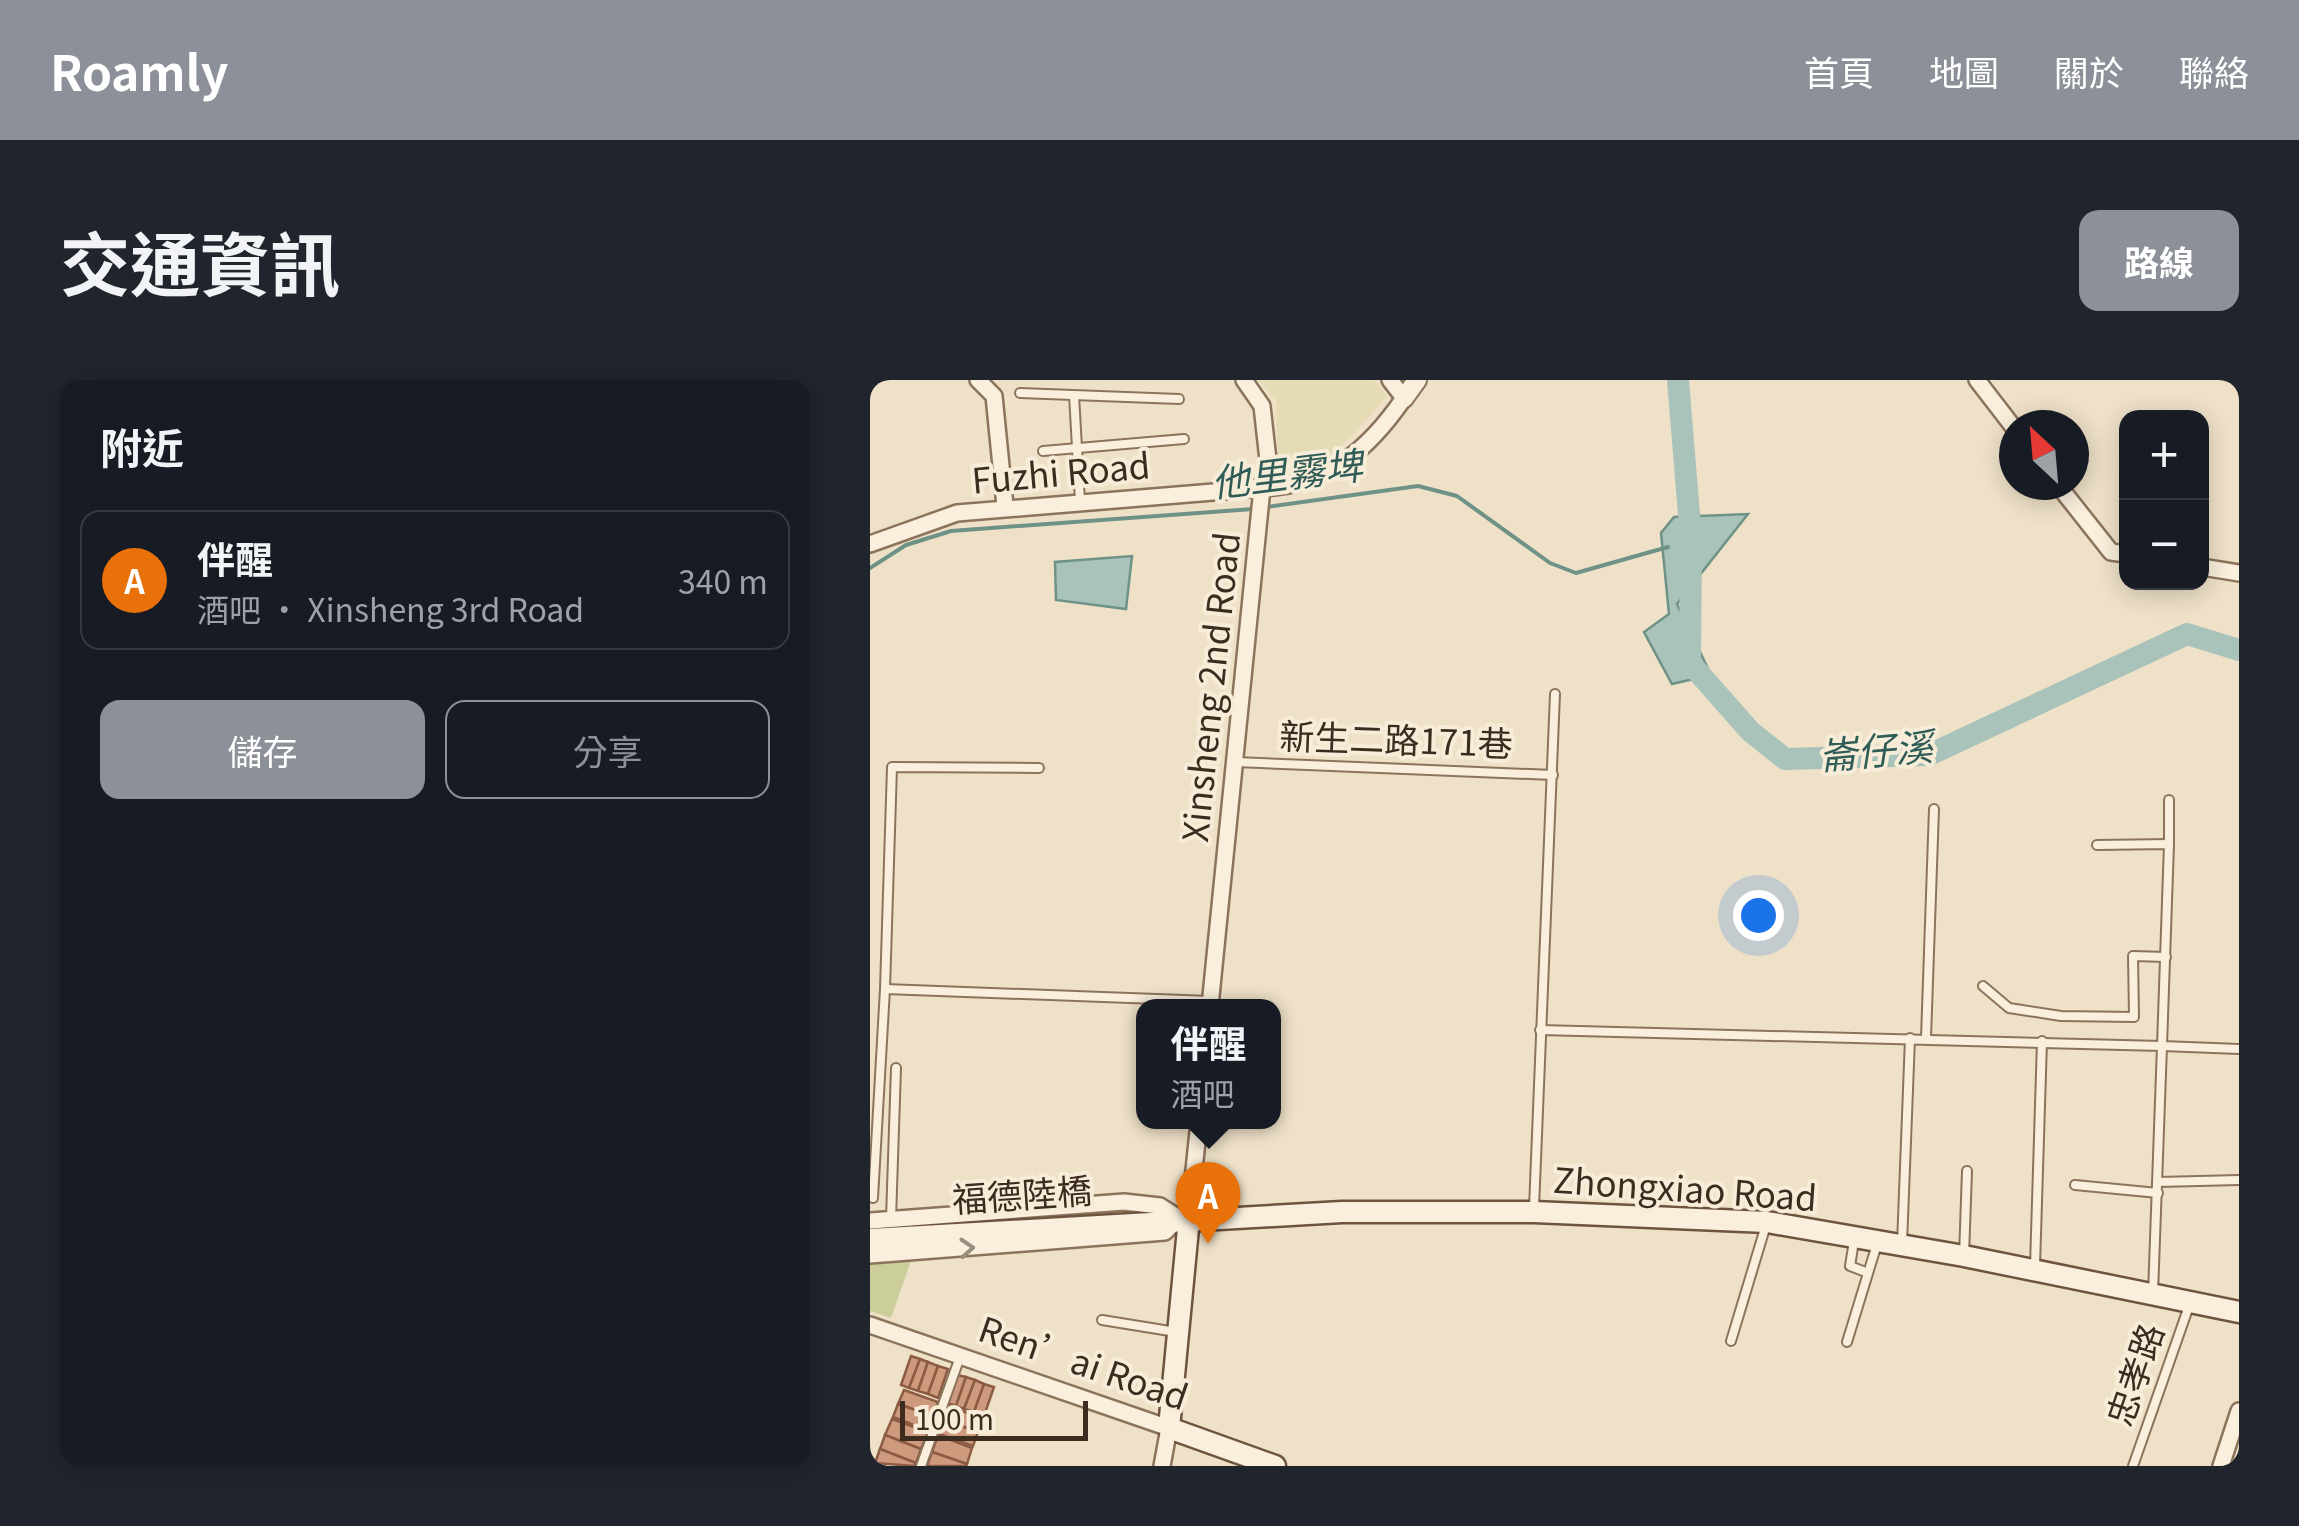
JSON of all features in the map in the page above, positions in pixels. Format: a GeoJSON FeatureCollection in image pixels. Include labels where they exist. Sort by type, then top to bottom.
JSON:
{"type":"FeatureCollection","features":[{"type":"Feature","properties":{"kind":"main road","name":"Zhongxiao Road"},"geometry":{"type":"LineString","coordinates":[[1184,1218],[1342,1212],[1534,1212],[1767,1222],[1902,1244],[2239,1312]]}},
{"type":"Feature","properties":{"kind":"main road","name":"福德陸橋"},"geometry":{"type":"LineString","coordinates":[[870,1238],[1184,1218]]}},
{"type":"Feature","properties":{"kind":"main road"},"geometry":{"type":"LineString","coordinates":[[1168,1428],[1184,1218]]}},
{"type":"Feature","properties":{"kind":"main road","name":"Ren’ai Road"},"geometry":{"type":"LineString","coordinates":[[1168,1428],[1275,1466]]}},
{"type":"Feature","properties":{"kind":"street"},"geometry":{"type":"LineString","coordinates":[[978,380],[994,396],[1005,506]]}},
{"type":"Feature","properties":{"kind":"street"},"geometry":{"type":"LineString","coordinates":[[1244,380],[1262,406],[1267,487]]}},
{"type":"Feature","properties":{"kind":"street"},"geometry":{"type":"LineString","coordinates":[[1390,380],[1410,386]]}},
{"type":"Feature","properties":{"kind":"street"},"geometry":{"type":"LineString","coordinates":[[1977,380],[2000,410]]}},
{"type":"Feature","properties":{"kind":"street","name":"Xinsheng 2nd Road"},"geometry":{"type":"LineString","coordinates":[[1211,999],[1267,487],[1332,470],[1354,458],[1377,436],[1410,386]]}},
{"type":"Feature","properties":{"kind":"street","name":"Fuzhi Road"},"geometry":{"type":"LineString","coordinates":[[870,544],[957,513],[1005,506],[1267,487]]}},
{"type":"Feature","properties":{"kind":"street"},"geometry":{"type":"LineString","coordinates":[[2070,500],[2096,534],[2119,553]]}},
{"type":"Feature","properties":{"kind":"street"},"geometry":{"type":"LineString","coordinates":[[2209,568],[2239,573]]}},
{"type":"Feature","properties":{"kind":"street"},"geometry":{"type":"LineString","coordinates":[[1184,1218],[1197,1129]]}},
{"type":"Feature","properties":{"kind":"street","name":"Zhongxiao Road"},"geometry":{"type":"LineString","coordinates":[[870,1221],[1124,1202],[1160,1206],[1184,1218],[1165,1232],[870,1255]]}},
{"type":"Feature","properties":{"kind":"street","name":"Ren’ai Road"},"geometry":{"type":"LineString","coordinates":[[870,1325],[1168,1428]]}},
{"type":"Feature","properties":{"kind":"street"},"geometry":{"type":"LineString","coordinates":[[2221,1466],[2239,1412]]}},
{"type":"Feature","properties":{"kind":"street"},"geometry":{"type":"LineString","coordinates":[[1162,1466],[1168,1428]]}},
{"type":"Feature","properties":{"kind":"lane"},"geometry":{"type":"LineString","coordinates":[[1020,393],[1179,399]]}},
{"type":"Feature","properties":{"kind":"lane"},"geometry":{"type":"LineString","coordinates":[[1074,395],[1080,501]]}},
{"type":"Feature","properties":{"kind":"lane"},"geometry":{"type":"LineString","coordinates":[[1044,451],[1184,439]]}},
{"type":"Feature","properties":{"kind":"lane"},"geometry":{"type":"LineString","coordinates":[[1534,1212],[1555,694]]}},
{"type":"Feature","properties":{"kind":"lane","name":"新生二路171巷"},"geometry":{"type":"LineString","coordinates":[[1236,762],[1554,775]]}},
{"type":"Feature","properties":{"kind":"lane"},"geometry":{"type":"LineString","coordinates":[[873,1198],[892,768],[1039,768]]}},
{"type":"Feature","properties":{"kind":"lane"},"geometry":{"type":"LineString","coordinates":[[2152,1294],[2169,800]]}},
{"type":"Feature","properties":{"kind":"lane"},"geometry":{"type":"LineString","coordinates":[[1926,1038],[1934,809]]}},
{"type":"Feature","properties":{"kind":"lane"},"geometry":{"type":"LineString","coordinates":[[2097,845],[2168,844]]}},
{"type":"Feature","properties":{"kind":"lane"},"geometry":{"type":"LineString","coordinates":[[1983,986],[2009,1008],[2061,1016],[2134,1017],[2133,956],[2166,958]]}},
{"type":"Feature","properties":{"kind":"lane"},"geometry":{"type":"LineString","coordinates":[[885,989],[1136,1001]]}},
{"type":"Feature","properties":{"kind":"lane"},"geometry":{"type":"LineString","coordinates":[[1540,1030],[2239,1049]]}},
{"type":"Feature","properties":{"kind":"lane"},"geometry":{"type":"LineString","coordinates":[[1902,1244],[1910,1038]]}},
{"type":"Feature","properties":{"kind":"lane"},"geometry":{"type":"LineString","coordinates":[[2035,1270],[2042,1041]]}},
{"type":"Feature","properties":{"kind":"lane"},"geometry":{"type":"LineString","coordinates":[[891,1219],[896,1068]]}},
{"type":"Feature","properties":{"kind":"lane"},"geometry":{"type":"LineString","coordinates":[[1964,1256],[1967,1171]]}},
{"type":"Feature","properties":{"kind":"lane"},"geometry":{"type":"LineString","coordinates":[[2158,1182],[2239,1180]]}},
{"type":"Feature","properties":{"kind":"lane"},"geometry":{"type":"LineString","coordinates":[[2075,1185],[2158,1193]]}},
{"type":"Feature","properties":{"kind":"lane"},"geometry":{"type":"LineString","coordinates":[[1731,1340],[1767,1222]]}},
{"type":"Feature","properties":{"kind":"lane"},"geometry":{"type":"LineString","coordinates":[[1854,1236],[1850,1266],[1862,1271]]}},
{"type":"Feature","properties":{"kind":"lane"},"geometry":{"type":"LineString","coordinates":[[1847,1342],[1878,1240]]}},
{"type":"Feature","properties":{"kind":"lane","name":"忠孝路"},"geometry":{"type":"LineString","coordinates":[[2132,1466],[2190,1302]]}},
{"type":"Feature","properties":{"kind":"lane"},"geometry":{"type":"LineString","coordinates":[[1102,1320],[1178,1332]]}},
{"type":"Feature","properties":{"kind":"lane"},"geometry":{"type":"LineString","coordinates":[[921,1466],[960,1356]]}},
{"type":"Feature","properties":{"kind":"shaded area"},"geometry":{"type":"Polygon","coordinates":[[[1258,380],[1375,380],[1387,396],[1351,437],[1320,464],[1278,478],[1276,400],[1258,380]]]}},
{"type":"Feature","properties":{"kind":"green space"},"geometry":{"type":"Polygon","coordinates":[[[913,1255],[891,1318],[870,1311],[870,1259],[913,1255]]]}},
{"type":"Feature","properties":{"kind":"water"},"geometry":{"type":"Polygon","coordinates":[[[1748,514],[1677,604],[1711,675],[1672,684],[1644,632],[1669,614],[1661,533],[1674,517],[1748,514]]]}},
{"type":"Feature","properties":{"kind":"water"},"geometry":{"type":"Polygon","coordinates":[[[1132,556],[1126,609],[1056,600],[1055,562],[1132,556]]]}},
{"type":"Feature","properties":{"kind":"building"},"geometry":{"type":"Polygon","coordinates":[[[911,1356],[920,1359],[909,1388],[901,1385],[911,1356]]]}},
{"type":"Feature","properties":{"kind":"building"},"geometry":{"type":"Polygon","coordinates":[[[920,1359],[928,1362],[918,1391],[909,1388],[920,1359]]]}},
{"type":"Feature","properties":{"kind":"building"},"geometry":{"type":"Polygon","coordinates":[[[928,1362],[938,1366],[928,1394],[918,1391],[928,1362]]]}},
{"type":"Feature","properties":{"kind":"building"},"geometry":{"type":"Polygon","coordinates":[[[938,1366],[948,1369],[938,1398],[928,1394],[938,1366]]]}},
{"type":"Feature","properties":{"kind":"building"},"geometry":{"type":"Polygon","coordinates":[[[957,1375],[966,1377],[956,1406],[947,1403],[957,1375]]]}},
{"type":"Feature","properties":{"kind":"building"},"geometry":{"type":"Polygon","coordinates":[[[966,1377],[975,1380],[964,1409],[956,1406],[966,1377]]]}},
{"type":"Feature","properties":{"kind":"building"},"geometry":{"type":"Polygon","coordinates":[[[975,1380],[984,1384],[974,1412],[964,1409],[975,1380]]]}},
{"type":"Feature","properties":{"kind":"building"},"geometry":{"type":"Polygon","coordinates":[[[984,1384],[994,1387],[984,1416],[974,1412],[984,1384]]]}},
{"type":"Feature","properties":{"kind":"building"},"geometry":{"type":"Polygon","coordinates":[[[904,1390],[938,1402],[933,1416],[898,1404],[904,1390]]]}},
{"type":"Feature","properties":{"kind":"building"},"geometry":{"type":"Polygon","coordinates":[[[898,1404],[933,1416],[927,1430],[893,1417],[898,1404]]]}},
{"type":"Feature","properties":{"kind":"building"},"geometry":{"type":"Polygon","coordinates":[[[949,1406],[984,1419],[978,1432],[944,1420],[949,1406]]]}},
{"type":"Feature","properties":{"kind":"building"},"geometry":{"type":"Polygon","coordinates":[[[892,1419],[928,1432],[921,1449],[885,1435],[892,1419]]]}},
{"type":"Feature","properties":{"kind":"building"},"geometry":{"type":"Polygon","coordinates":[[[944,1420],[978,1432],[973,1446],[939,1434],[944,1420]]]}},
{"type":"Feature","properties":{"kind":"building"},"geometry":{"type":"Polygon","coordinates":[[[885,1435],[921,1449],[916,1463],[880,1449],[885,1435]]]}},
{"type":"Feature","properties":{"kind":"building"},"geometry":{"type":"Polygon","coordinates":[[[938,1435],[972,1448],[967,1464],[932,1452],[938,1435]]]}},
{"type":"Feature","properties":{"kind":"building"},"geometry":{"type":"Polygon","coordinates":[[[880,1449],[916,1463],[875,1463],[880,1449]]]}},
{"type":"Feature","properties":{"kind":"building"},"geometry":{"type":"Polygon","coordinates":[[[932,1452],[967,1464],[927,1466],[932,1452]]]}},
{"type":"Feature","properties":{"kind":"waterway","name":"崙仔溪"},"geometry":{"type":"LineString","coordinates":[[1678,380],[1691,539],[1690,663],[1750,731],[1785,759],[1929,755],[2187,634],[2239,650]]}},
{"type":"Feature","properties":{"kind":"waterway","name":"他里霧埤"},"geometry":{"type":"LineString","coordinates":[[1267,507],[1418,486],[1457,496],[1550,563],[1576,573],[1668,547]]}},
{"type":"Feature","properties":{"kind":"waterway","name":"他里霧埤"},"geometry":{"type":"LineString","coordinates":[[870,568],[906,545],[951,531],[1253,509]]}},
{"type":"Feature","properties":{"kind":"place","name":"伴醒"},"geometry":{"type":"Point","coordinates":[1208,1244]}}]}
